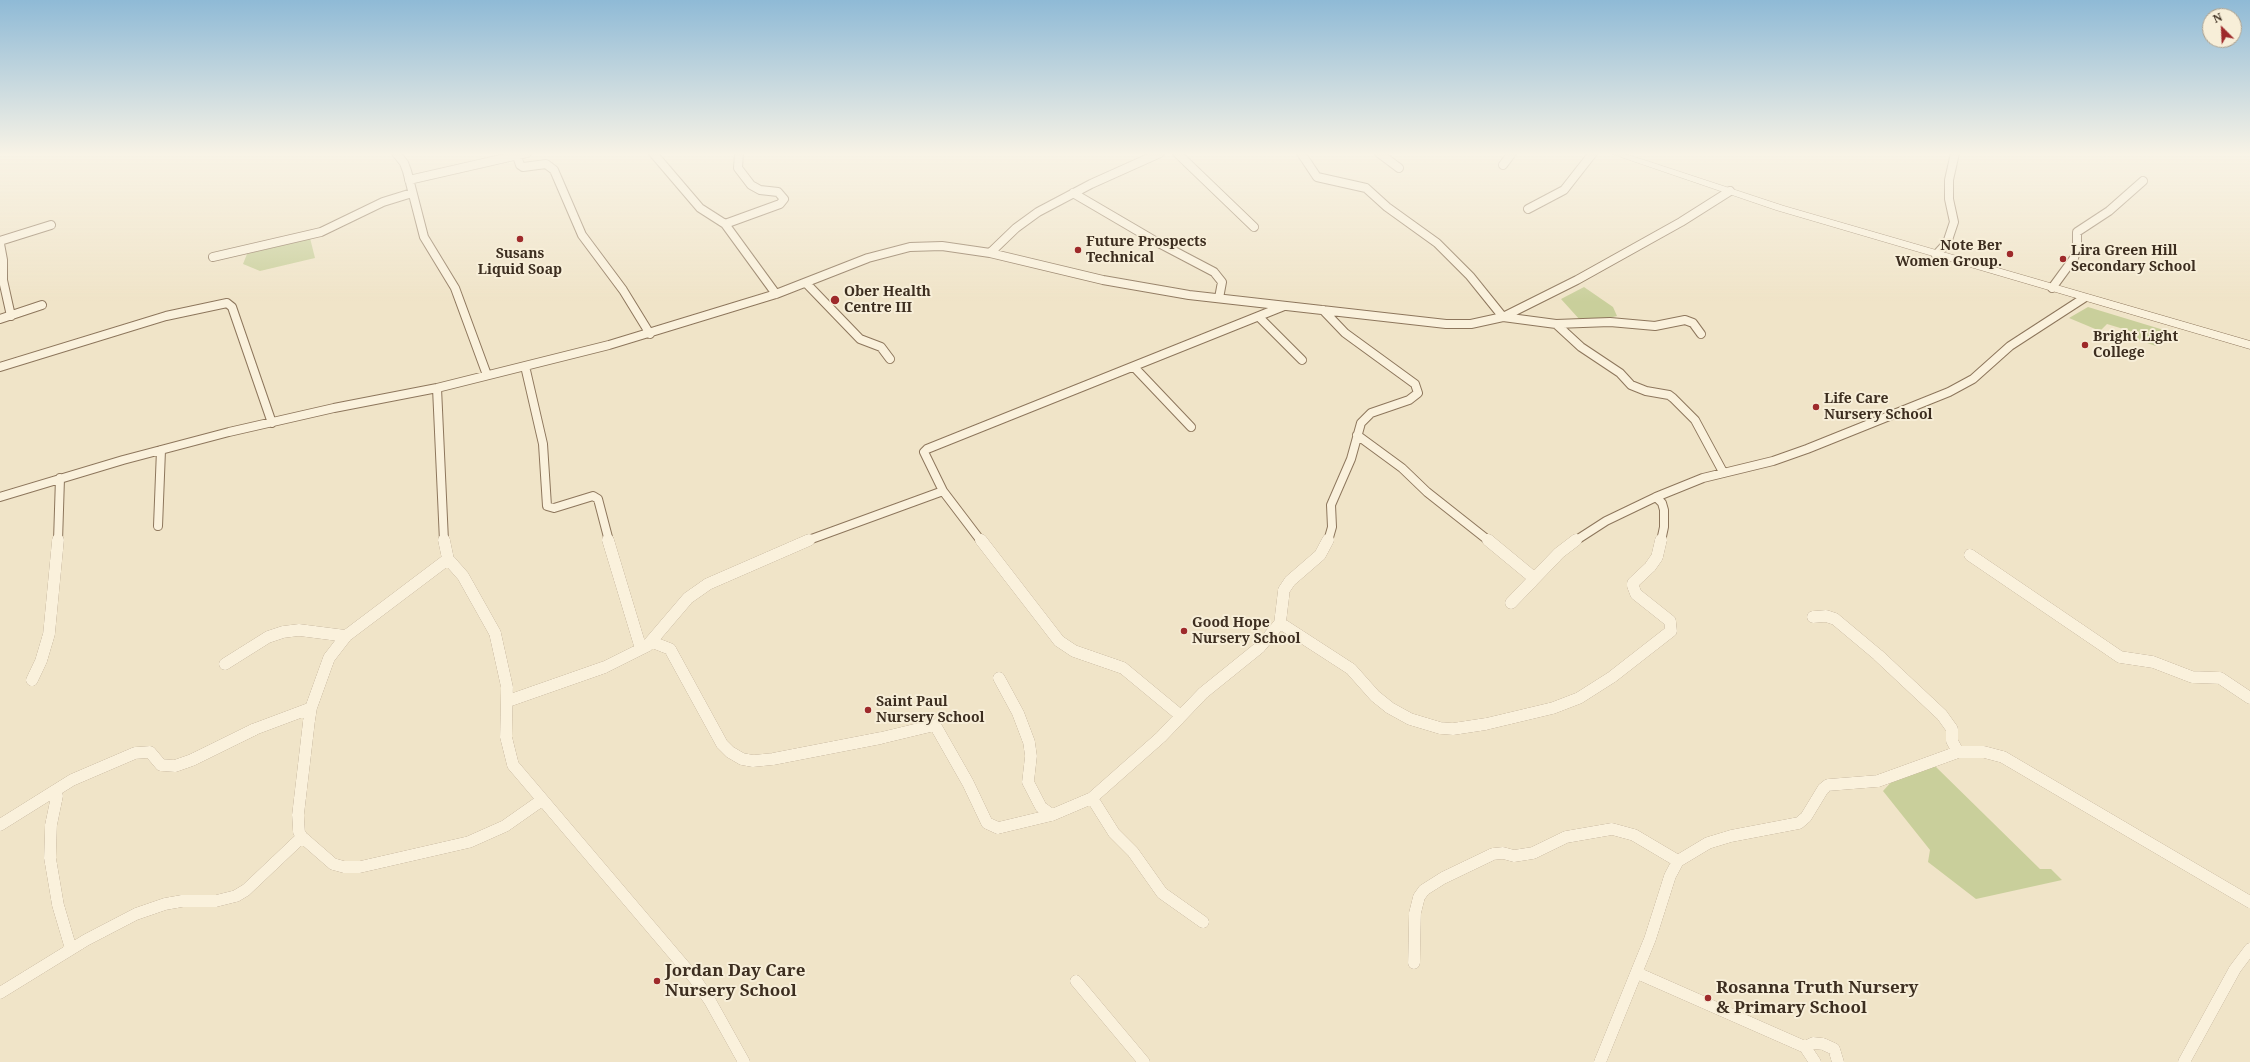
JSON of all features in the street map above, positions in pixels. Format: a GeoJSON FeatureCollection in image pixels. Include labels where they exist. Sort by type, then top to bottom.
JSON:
{"type":"FeatureCollection","features":[{"type":"Feature","properties":{"kind":"street"},"geometry":{"type":"LineString","coordinates":[[213,257],[321,232],[382,203]]}},
{"type":"Feature","properties":{"kind":"street"},"geometry":{"type":"LineString","coordinates":[[415,203],[424,237],[455,288],[471,327],[487,375]]}},
{"type":"Feature","properties":{"kind":"street"},"geometry":{"type":"LineString","coordinates":[[568,203],[582,235],[623,290],[650,334]]}},
{"type":"Feature","properties":{"kind":"street"},"geometry":{"type":"LineString","coordinates":[[695,203],[700,208],[726,224],[776,294]]}},
{"type":"Feature","properties":{"kind":"street"},"geometry":{"type":"LineString","coordinates":[[726,224],[781,203]]}},
{"type":"Feature","properties":{"kind":"street"},"geometry":{"type":"LineString","coordinates":[[990,254],[1026,220],[1056,203]]}},
{"type":"Feature","properties":{"kind":"street"},"geometry":{"type":"LineString","coordinates":[[1089,203],[1155,241],[1214,272],[1222,282],[1219,298]]}},
{"type":"Feature","properties":{"kind":"street"},"geometry":{"type":"LineString","coordinates":[[1229,203],[1254,227]]}},
{"type":"Feature","properties":{"kind":"street"},"geometry":{"type":"LineString","coordinates":[[1382,203],[1440,245],[1470,276],[1503,317],[1556,324],[1610,322],[1655,326],[1685,320],[1693,323],[1701,334]]}},
{"type":"Feature","properties":{"kind":"street"},"geometry":{"type":"LineString","coordinates":[[1528,209],[1540,203]]}},
{"type":"Feature","properties":{"kind":"street"},"geometry":{"type":"LineString","coordinates":[[0,497],[60,478],[161,450],[272,423],[437,388],[650,334],[776,294],[868,258],[910,247],[942,246],[990,254],[1132,286],[1219,298],[1456,324],[1482,323],[1503,317],[1654,238],[1711,203]]}},
{"type":"Feature","properties":{"kind":"street"},"geometry":{"type":"LineString","coordinates":[[1767,203],[1936,255],[2250,345]]}},
{"type":"Feature","properties":{"kind":"street"},"geometry":{"type":"LineString","coordinates":[[1936,255],[1947,243],[1954,222],[1950,203]]}},
{"type":"Feature","properties":{"kind":"street"},"geometry":{"type":"LineString","coordinates":[[2052,288],[2074,258],[2077,248],[2077,232],[2120,203]]}},
{"type":"Feature","properties":{"kind":"street"},"geometry":{"type":"LineString","coordinates":[[11,316],[3,280],[3,260],[0,242],[51,225]]}},
{"type":"Feature","properties":{"kind":"street"},"geometry":{"type":"LineString","coordinates":[[806,283],[860,339],[881,347],[890,359]]}},
{"type":"Feature","properties":{"kind":"street"},"geometry":{"type":"LineString","coordinates":[[1511,603],[1534,578],[1571,543],[1606,521],[1685,484],[1724,472],[1773,461],[1807,449],[1949,392],[1973,379],[2010,346],[2084,298]]}},
{"type":"Feature","properties":{"kind":"street"},"geometry":{"type":"LineString","coordinates":[[0,368],[166,316],[227,303],[232,307],[272,423]]}},
{"type":"Feature","properties":{"kind":"street"},"geometry":{"type":"LineString","coordinates":[[0,319],[42,305]]}},
{"type":"Feature","properties":{"kind":"street"},"geometry":{"type":"LineString","coordinates":[[1181,716],[1123,668],[1074,650],[1059,641],[943,491],[925,455],[925,450],[1284,306]]}},
{"type":"Feature","properties":{"kind":"street"},"geometry":{"type":"LineString","coordinates":[[652,642],[670,649],[722,744],[730,752],[742,759],[753,761],[773,759],[881,738],[935,725],[968,783],[987,823],[998,828],[1052,815],[1092,798],[1161,737],[1222,676],[1264,643],[1276,630],[1280,623],[1284,590],[1290,582],[1320,555],[1329,538],[1332,528],[1331,505],[1338,486],[1349,464],[1357,435],[1365,416],[1409,400],[1418,393],[1417,387],[1409,379],[1339,328],[1323,310]]}},
{"type":"Feature","properties":{"kind":"street"},"geometry":{"type":"LineString","coordinates":[[1259,317],[1302,360]]}},
{"type":"Feature","properties":{"kind":"street"},"geometry":{"type":"LineString","coordinates":[[1556,324],[1581,347],[1620,373],[1631,385],[1669,395],[1681,405],[1695,420],[1724,472]]}},
{"type":"Feature","properties":{"kind":"street"},"geometry":{"type":"LineString","coordinates":[[525,366],[542,444],[547,506],[554,508],[592,496],[598,499],[616,569],[641,649]]}},
{"type":"Feature","properties":{"kind":"street"},"geometry":{"type":"LineString","coordinates":[[1134,367],[1191,427]]}},
{"type":"Feature","properties":{"kind":"street"},"geometry":{"type":"LineString","coordinates":[[437,388],[442,534],[448,559],[466,580],[495,633],[503,666],[508,701],[506,725],[508,750],[514,765],[542,800],[695,979],[710,1001],[744,1062]]}},
{"type":"Feature","properties":{"kind":"street"},"geometry":{"type":"LineString","coordinates":[[1357,435],[1402,468],[1427,492],[1461,517],[1534,578]]}},
{"type":"Feature","properties":{"kind":"street"},"geometry":{"type":"LineString","coordinates":[[158,526],[161,450]]}},
{"type":"Feature","properties":{"kind":"street"},"geometry":{"type":"LineString","coordinates":[[32,680],[41,661],[50,630],[58,543],[60,478]]}},
{"type":"Feature","properties":{"kind":"street"},"geometry":{"type":"LineString","coordinates":[[508,701],[555,686],[604,667],[641,649],[652,642],[682,603],[708,584],[805,541],[943,491]]}},
{"type":"Feature","properties":{"kind":"street"},"geometry":{"type":"LineString","coordinates":[[1280,623],[1351,669],[1375,696],[1390,708],[1417,721],[1440,728],[1453,729],[1553,708],[1579,698],[1592,690],[1671,631],[1672,627],[1670,621],[1636,594],[1632,583],[1650,567],[1657,557],[1664,527],[1664,510],[1662,503],[1656,497]]}},
{"type":"Feature","properties":{"kind":"street"},"geometry":{"type":"LineString","coordinates":[[1970,555],[2113,654],[2131,660],[2156,663],[2186,676],[2220,678],[2250,698]]}},
{"type":"Feature","properties":{"kind":"street"},"geometry":{"type":"LineString","coordinates":[[448,559],[346,636],[338,644],[330,658],[311,708],[298,815],[299,832],[302,837],[333,864],[344,867],[360,867],[469,842],[506,826],[542,800]]}},
{"type":"Feature","properties":{"kind":"street"},"geometry":{"type":"LineString","coordinates":[[1813,617],[1826,616],[1836,619],[1878,655],[1942,714],[1952,729],[1952,741],[1958,752]]}},
{"type":"Feature","properties":{"kind":"street"},"geometry":{"type":"LineString","coordinates":[[225,664],[268,637],[283,632],[299,630],[346,636]]}},
{"type":"Feature","properties":{"kind":"street"},"geometry":{"type":"LineString","coordinates":[[999,678],[1018,713],[1029,742],[1031,756],[1028,782],[1041,807],[1052,815]]}},
{"type":"Feature","properties":{"kind":"street"},"geometry":{"type":"LineString","coordinates":[[0,825],[84,774],[140,751],[150,752],[158,763],[165,766],[183,764],[255,729],[311,708]]}},
{"type":"Feature","properties":{"kind":"street"},"geometry":{"type":"LineString","coordinates":[[1600,1062],[1637,973],[1650,939],[1670,876],[1678,861],[1708,843],[1799,823],[1806,817],[1828,785],[1878,781],[1958,752],[1984,752],[2010,760],[2250,902]]}},
{"type":"Feature","properties":{"kind":"street"},"geometry":{"type":"LineString","coordinates":[[55,791],[57,796],[51,825],[50,858],[58,905],[71,949]]}},
{"type":"Feature","properties":{"kind":"street"},"geometry":{"type":"LineString","coordinates":[[1092,798],[1114,833],[1133,852],[1162,893],[1182,909],[1203,922]]}},
{"type":"Feature","properties":{"kind":"street"},"geometry":{"type":"LineString","coordinates":[[1414,963],[1415,914],[1419,897],[1424,890],[1443,878],[1493,854],[1503,853],[1514,856],[1533,853],[1566,837],[1612,829],[1625,831],[1634,835],[1678,861]]}},
{"type":"Feature","properties":{"kind":"street"},"geometry":{"type":"LineString","coordinates":[[0,993],[113,924],[150,908],[176,902],[216,901],[236,896],[246,890],[302,837]]}},
{"type":"Feature","properties":{"kind":"street"},"geometry":{"type":"LineString","coordinates":[[2184,1062],[2235,969],[2250,949]]}},
{"type":"Feature","properties":{"kind":"street"},"geometry":{"type":"LineString","coordinates":[[1637,973],[1805,1047],[1815,1062]]}},
{"type":"Feature","properties":{"kind":"street"},"geometry":{"type":"LineString","coordinates":[[1076,981],[1144,1062]]}},
{"type":"Feature","properties":{"kind":"street"},"geometry":{"type":"LineString","coordinates":[[1805,1047],[1813,1043],[1824,1044],[1834,1049],[1838,1062]]}},
{"type":"Feature","properties":{"kind":"green space"},"geometry":{"type":"Polygon","coordinates":[[[310,238],[315,258],[260,271],[243,264],[247,254],[310,238]]]}},
{"type":"Feature","properties":{"kind":"green space"},"geometry":{"type":"Polygon","coordinates":[[[1584,287],[1613,307],[1617,316],[1597,321],[1580,320],[1561,299],[1584,287]]]}},
{"type":"Feature","properties":{"kind":"green space"},"geometry":{"type":"Polygon","coordinates":[[[2088,307],[2167,331],[2156,346],[2129,337],[2130,331],[2107,324],[2100,331],[2069,318],[2088,307]]]}},
{"type":"Feature","properties":{"kind":"green space"},"geometry":{"type":"Polygon","coordinates":[[[1909,765],[1936,767],[2040,869],[2051,869],[2062,880],[1976,899],[1928,862],[1930,850],[1883,791],[1905,767],[1909,765]]]}},
{"type":"Feature","properties":{"kind":"place","name":"Susans Liquid Soap"},"geometry":{"type":"Point","coordinates":[520,239]}},
{"type":"Feature","properties":{"kind":"place","name":"Future Prospects Technical"},"geometry":{"type":"Point","coordinates":[1078,250]}},
{"type":"Feature","properties":{"kind":"place","name":"Note Ber Women Group."},"geometry":{"type":"Point","coordinates":[2010,254]}},
{"type":"Feature","properties":{"kind":"place","name":"Lira Green Hill Secondary School"},"geometry":{"type":"Point","coordinates":[2063,259]}},
{"type":"Feature","properties":{"kind":"place","name":"Ober Health Centre III"},"geometry":{"type":"Point","coordinates":[835,300]}},
{"type":"Feature","properties":{"kind":"place","name":"Bright Light College"},"geometry":{"type":"Point","coordinates":[2085,345]}},
{"type":"Feature","properties":{"kind":"place","name":"Life Care Nursery School"},"geometry":{"type":"Point","coordinates":[1816,407]}},
{"type":"Feature","properties":{"kind":"place","name":"Good Hope Nursery School"},"geometry":{"type":"Point","coordinates":[1184,631]}},
{"type":"Feature","properties":{"kind":"place","name":"Saint Paul Nursery School"},"geometry":{"type":"Point","coordinates":[868,710]}},
{"type":"Feature","properties":{"kind":"place","name":"Jordan Day Care Nursery School"},"geometry":{"type":"Point","coordinates":[657,981]}},
{"type":"Feature","properties":{"kind":"place","name":"Rosanna Truth Nursery & Primary School"},"geometry":{"type":"Point","coordinates":[1708,998]}}]}
